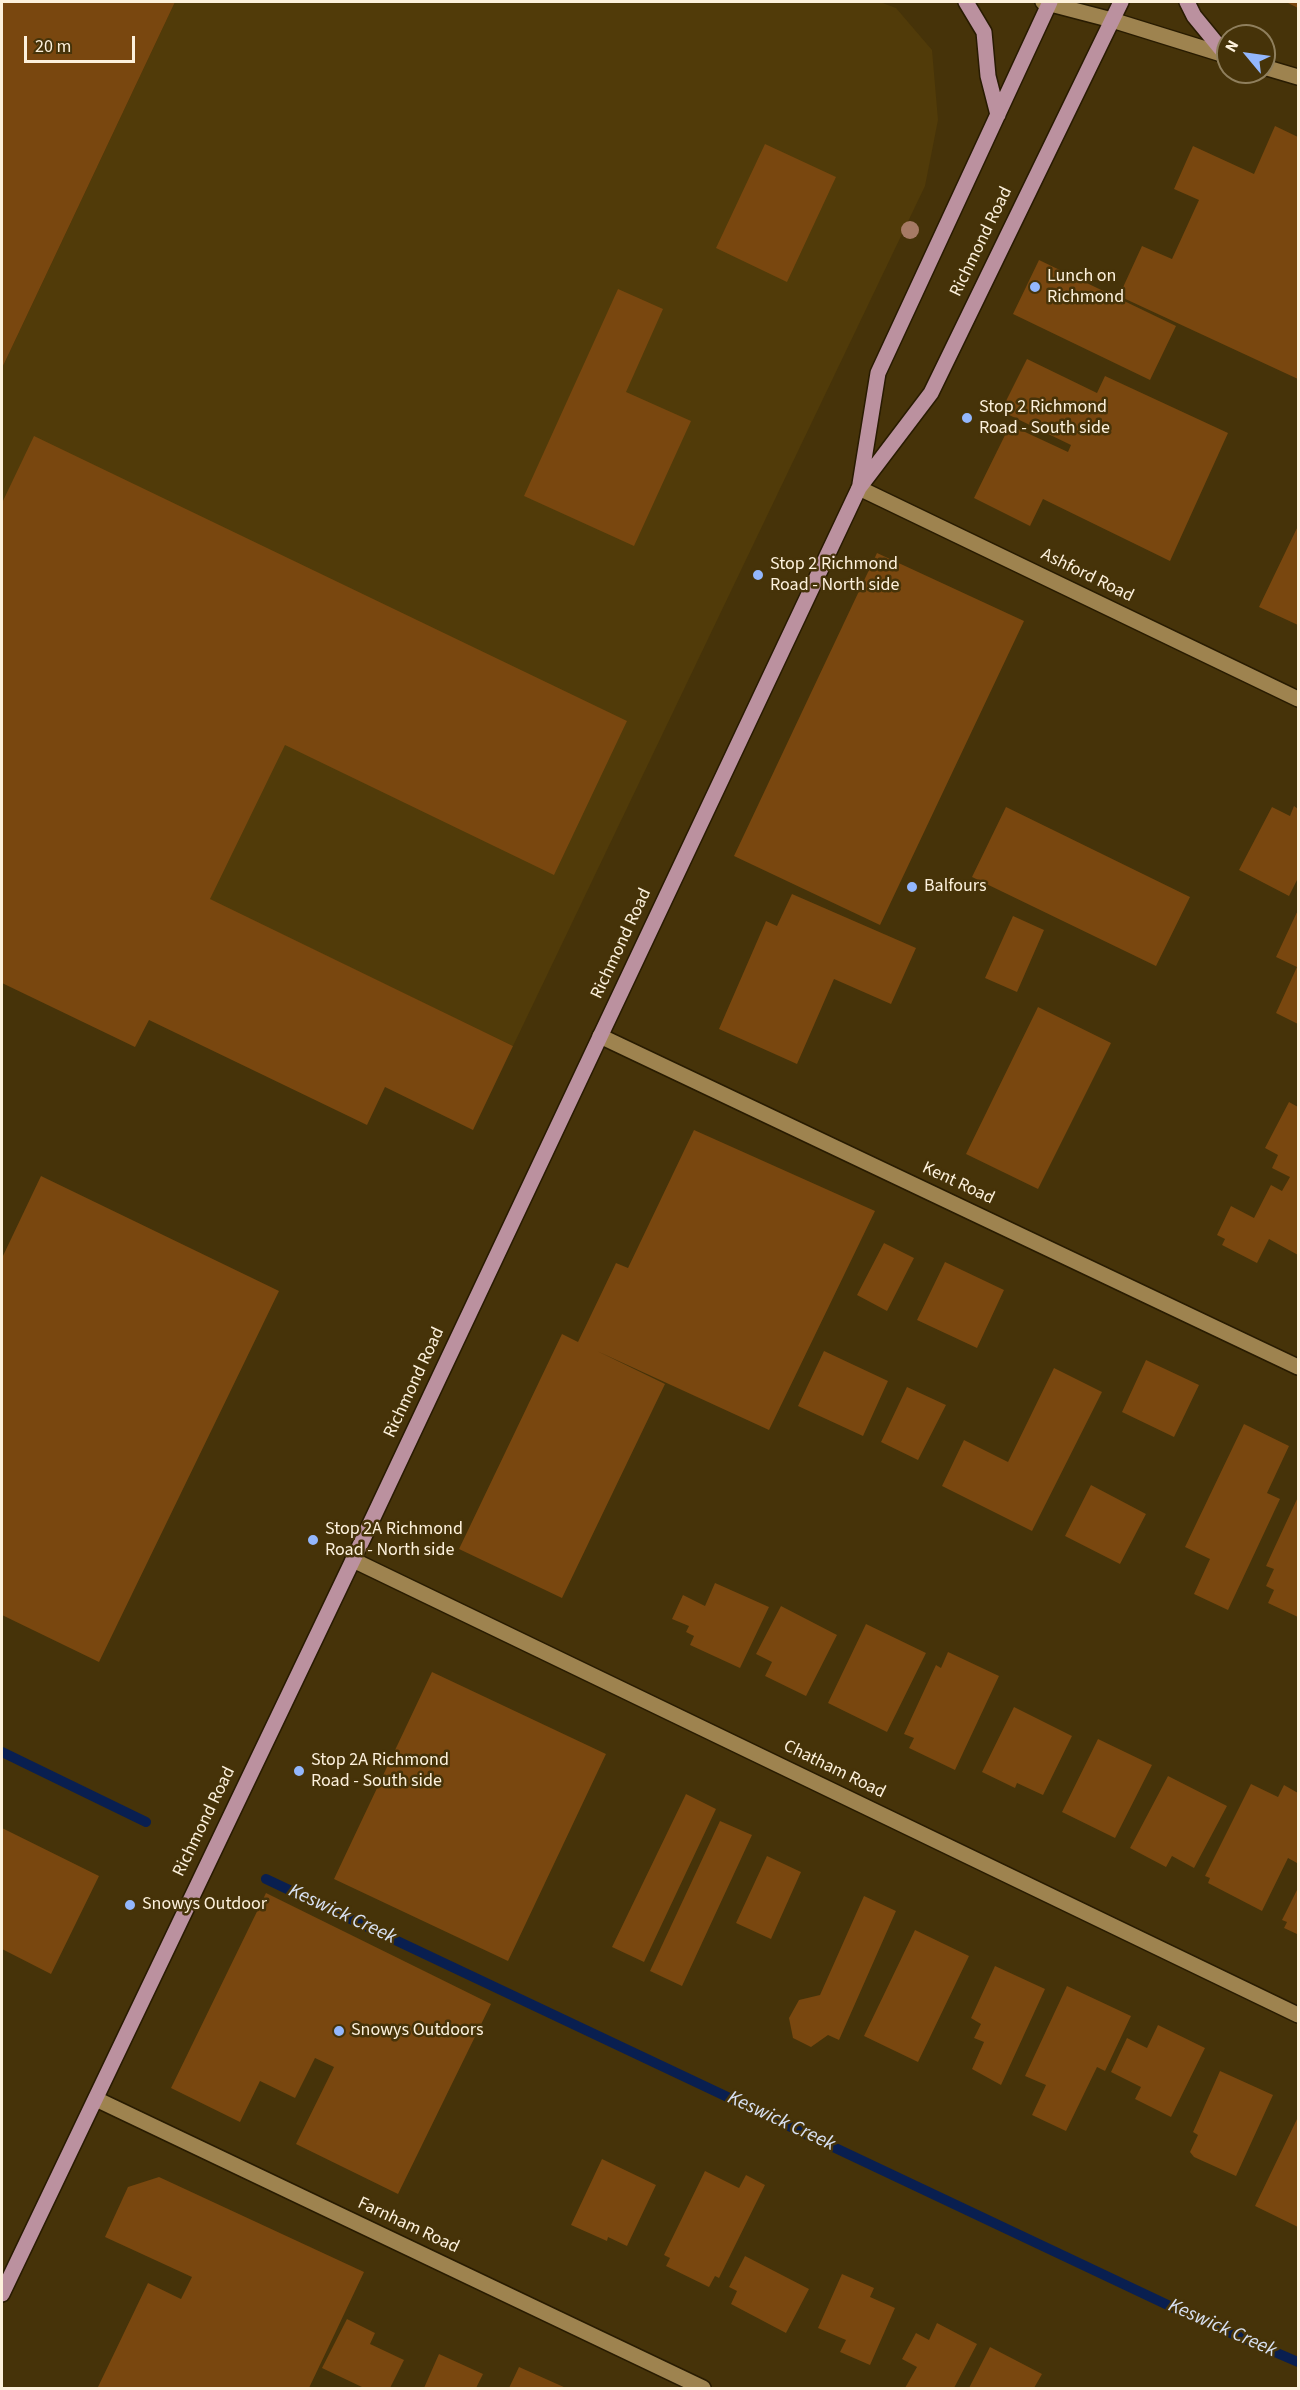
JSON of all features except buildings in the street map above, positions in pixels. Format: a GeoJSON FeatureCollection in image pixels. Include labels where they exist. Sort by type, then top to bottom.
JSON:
{"type":"FeatureCollection","features":[{"type":"Feature","properties":{"kind":"main road"},"geometry":{"type":"LineString","coordinates":[[966,2],[984,32],[988,76],[998,115]]}},
{"type":"Feature","properties":{"kind":"main road","name":"Richmond Road"},"geometry":{"type":"LineString","coordinates":[[859,488],[878,373],[998,115],[1047,2]]}},
{"type":"Feature","properties":{"kind":"main road","name":"Richmond Road"},"geometry":{"type":"LineString","coordinates":[[2,2294],[859,488],[931,393],[1121,2]]}},
{"type":"Feature","properties":{"kind":"main road"},"geometry":{"type":"LineString","coordinates":[[1187,2],[1194,16],[1216,42]]}},
{"type":"Feature","properties":{"kind":"street"},"geometry":{"type":"LineString","coordinates":[[1047,2],[1216,52]]}},
{"type":"Feature","properties":{"kind":"street"},"geometry":{"type":"LineString","coordinates":[[1276,70],[1299,77]]}},
{"type":"Feature","properties":{"kind":"street","name":"Ashford Road"},"geometry":{"type":"LineString","coordinates":[[859,488],[1299,699]]}},
{"type":"Feature","properties":{"kind":"street","name":"Kent Road"},"geometry":{"type":"LineString","coordinates":[[600,1036],[1299,1367]]}},
{"type":"Feature","properties":{"kind":"street","name":"Chatham Road"},"geometry":{"type":"LineString","coordinates":[[352,1560],[1299,2015]]}},
{"type":"Feature","properties":{"kind":"street","name":"Farnham Road"},"geometry":{"type":"LineString","coordinates":[[96,2099],[703,2388]]}},
{"type":"Feature","properties":{"kind":"shaded area"},"geometry":{"type":"Polygon","coordinates":[[[175,2],[880,2],[896,8],[932,50],[938,120],[925,186],[513,1046],[2,800],[2,368],[175,2]]]}},
{"type":"Feature","properties":{"kind":"waterway","name":"Keswick Creek"},"geometry":{"type":"LineString","coordinates":[[2,1752],[146,1822]]}},
{"type":"Feature","properties":{"kind":"waterway","name":"Keswick Creek"},"geometry":{"type":"LineString","coordinates":[[266,1879],[1191,2316],[1298,2362]]}},
{"type":"Feature","properties":{"kind":"place","name":"Lunch on Richmond"},"geometry":{"type":"Point","coordinates":[1035,287]}},
{"type":"Feature","properties":{"kind":"place","name":"Stop 2 Richmond Road - South side"},"geometry":{"type":"Point","coordinates":[967,418]}},
{"type":"Feature","properties":{"kind":"place","name":"Stop 2 Richmond Road - North side"},"geometry":{"type":"Point","coordinates":[758,575]}},
{"type":"Feature","properties":{"kind":"place","name":"Balfours"},"geometry":{"type":"Point","coordinates":[912,887]}},
{"type":"Feature","properties":{"kind":"place","name":"Stop 2A Richmond Road - North side"},"geometry":{"type":"Point","coordinates":[313,1540]}},
{"type":"Feature","properties":{"kind":"place","name":"Stop 2A Richmond Road - South side"},"geometry":{"type":"Point","coordinates":[299,1771]}},
{"type":"Feature","properties":{"kind":"place","name":"Snowys Outdoor"},"geometry":{"type":"Point","coordinates":[130,1905]}},
{"type":"Feature","properties":{"kind":"place","name":"Snowys Outdoors"},"geometry":{"type":"Point","coordinates":[339,2031]}}]}
